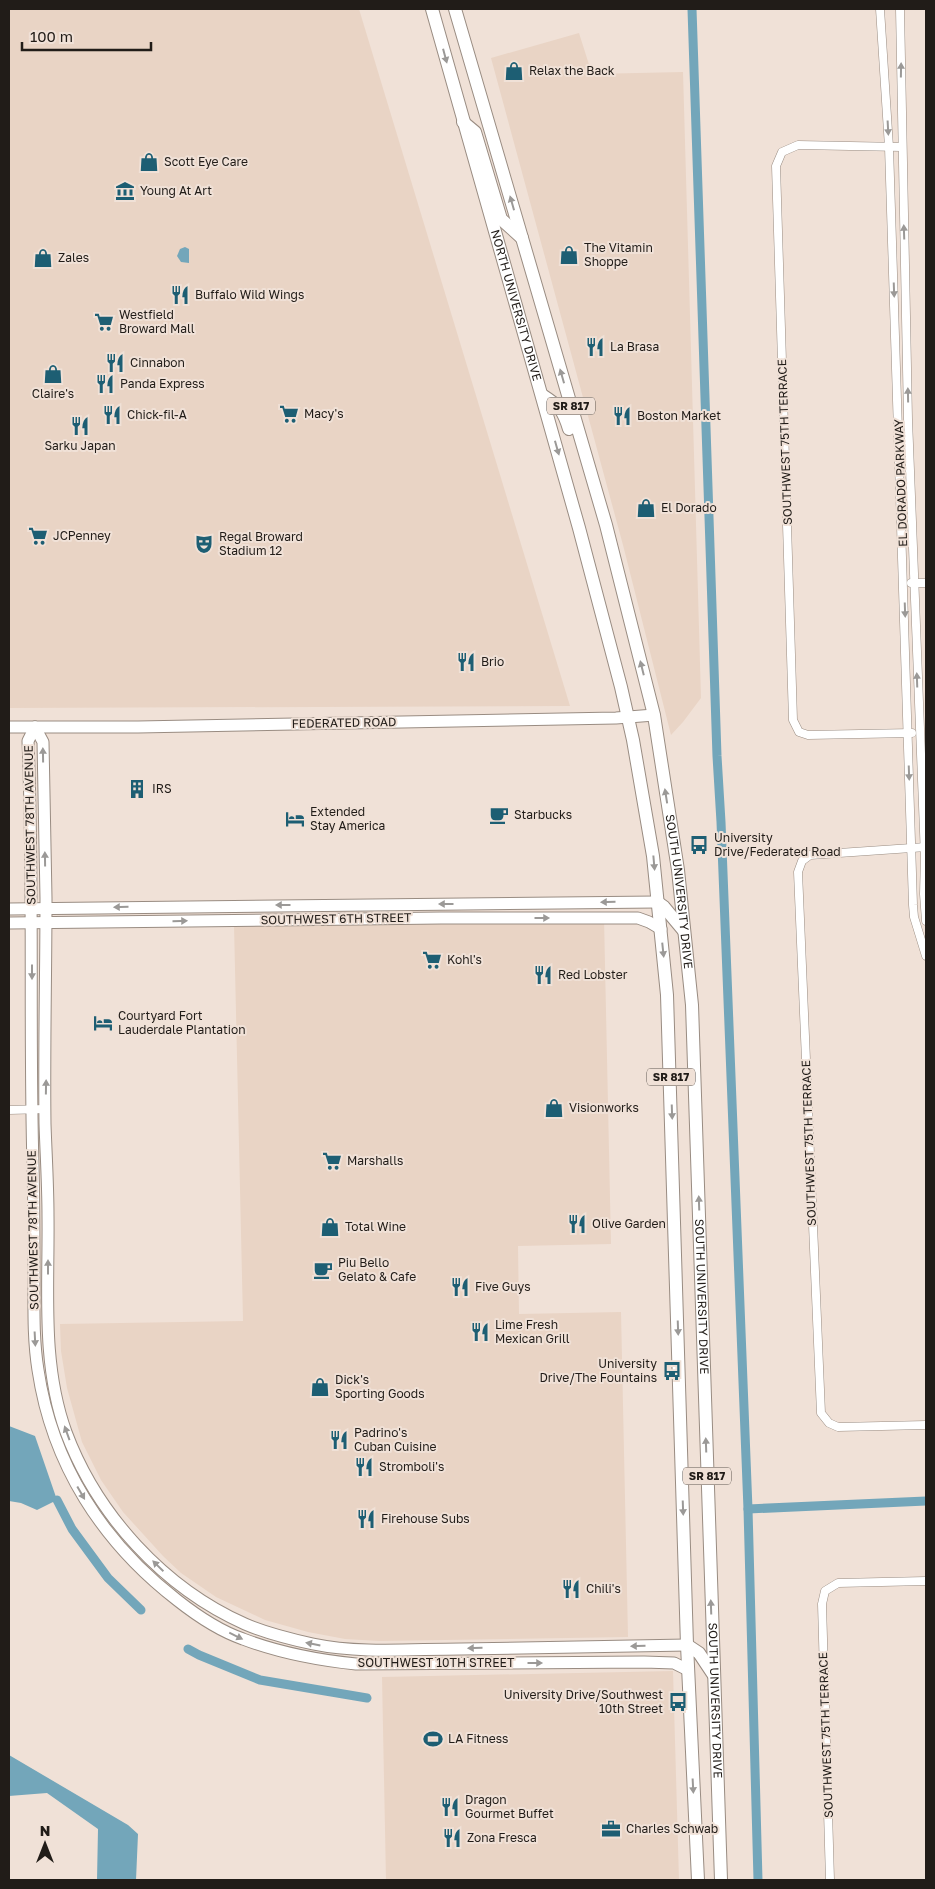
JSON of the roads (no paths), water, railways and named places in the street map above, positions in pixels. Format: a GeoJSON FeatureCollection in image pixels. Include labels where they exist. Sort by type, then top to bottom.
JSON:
{"type":"FeatureCollection","features":[{"type":"Feature","properties":{"kind":"main road","name":"NORTH UNIVERSITY DRIVE"},"geometry":{"type":"LineString","coordinates":[[432,9],[579,528],[628,717]]}},
{"type":"Feature","properties":{"kind":"main road","name":"NORTH UNIVERSITY DRIVE"},"geometry":{"type":"LineString","coordinates":[[455,9],[606,525],[654,715]]}},
{"type":"Feature","properties":{"kind":"main road"},"geometry":{"type":"LineString","coordinates":[[463,122],[476,132],[502,219],[522,238]]}},
{"type":"Feature","properties":{"kind":"main road"},"geometry":{"type":"LineString","coordinates":[[542,395],[555,403],[565,415],[609,569],[620,582]]}},
{"type":"Feature","properties":{"kind":"main road","name":"SOUTH UNIVERSITY DRIVE"},"geometry":{"type":"LineString","coordinates":[[654,715],[678,870],[693,1030],[721,1880]]}},
{"type":"Feature","properties":{"kind":"main road","name":"SOUTH UNIVERSITY DRIVE"},"geometry":{"type":"LineString","coordinates":[[628,717],[649,825],[667,995],[687,1645],[698,1880]]}},
{"type":"Feature","properties":{"kind":"main road"},"geometry":{"type":"LineString","coordinates":[[657,902],[664,907],[685,931]]}},
{"type":"Feature","properties":{"kind":"main road"},"geometry":{"type":"LineString","coordinates":[[687,1645],[699,1653],[713,1674]]}},
{"type":"Feature","properties":{"kind":"street","name":"EL DORADO PARKWAY"},"geometry":{"type":"LineString","coordinates":[[880,9],[889,147],[914,916],[926,956]]}},
{"type":"Feature","properties":{"kind":"street","name":"EL DORADO PARKWAY"},"geometry":{"type":"LineString","coordinates":[[900,9],[914,583],[925,847],[924,894],[926,920]]}},
{"type":"Feature","properties":{"kind":"street","name":"SOUTHWEST 75TH TERRACE"},"geometry":{"type":"LineString","coordinates":[[889,147],[798,145],[782,152],[776,166],[776,176],[794,720],[799,732],[817,736],[908,733]]}},
{"type":"Feature","properties":{"kind":"street"},"geometry":{"type":"LineString","coordinates":[[889,147],[902,147]]}},
{"type":"Feature","properties":{"kind":"street"},"geometry":{"type":"LineString","coordinates":[[904,583],[926,583]]}},
{"type":"Feature","properties":{"kind":"street","name":"FEDERATED ROAD"},"geometry":{"type":"LineString","coordinates":[[9,727],[138,727],[654,715]]}},
{"type":"Feature","properties":{"kind":"street","name":"SOUTHWEST 78TH AVENUE"},"geometry":{"type":"LineString","coordinates":[[35,727],[42,742],[46,908],[48,1333],[52,1374],[65,1429],[74,1450],[101,1499],[130,1538],[161,1570],[196,1597]]}},
{"type":"Feature","properties":{"kind":"street","name":"SOUTHWEST 78TH AVENUE"},"geometry":{"type":"LineString","coordinates":[[35,727],[28,741],[32,908],[34,1342],[38,1373],[46,1409],[64,1459],[94,1515],[119,1547],[152,1580],[193,1613]]}},
{"type":"Feature","properties":{"kind":"street"},"geometry":{"type":"LineString","coordinates":[[908,733],[919,733]]}},
{"type":"Feature","properties":{"kind":"street"},"geometry":{"type":"LineString","coordinates":[[912,848],[925,847]]}},
{"type":"Feature","properties":{"kind":"street","name":"SOUTHWEST 75TH TERRACE"},"geometry":{"type":"LineString","coordinates":[[912,848],[810,855],[802,861],[798,872],[821,1413],[829,1424],[838,1427],[926,1425]]}},
{"type":"Feature","properties":{"kind":"street","name":"SOUTHWEST 6TH STREET"},"geometry":{"type":"LineString","coordinates":[[9,908],[657,902]]}},
{"type":"Feature","properties":{"kind":"street","name":"SOUTHWEST 6TH STREET"},"geometry":{"type":"LineString","coordinates":[[9,923],[638,918],[649,922],[661,930]]}},
{"type":"Feature","properties":{"kind":"street"},"geometry":{"type":"LineString","coordinates":[[9,1110],[46,1109]]}},
{"type":"Feature","properties":{"kind":"street"},"geometry":{"type":"LineString","coordinates":[[34,1290],[48,1315]]}},
{"type":"Feature","properties":{"kind":"street"},"geometry":{"type":"LineString","coordinates":[[34,1307],[48,1333]]}},
{"type":"Feature","properties":{"kind":"street","name":"SOUTHWEST 75TH TERRACE"},"geometry":{"type":"LineString","coordinates":[[830,1880],[822,1604],[825,1591],[838,1583],[926,1581]]}},
{"type":"Feature","properties":{"kind":"street","name":"SOUTHWEST 10TH STREET"},"geometry":{"type":"LineString","coordinates":[[196,1597],[246,1625],[317,1645],[357,1649],[687,1645]]}},
{"type":"Feature","properties":{"kind":"street","name":"SOUTHWEST 10TH STREET"},"geometry":{"type":"LineString","coordinates":[[193,1613],[241,1639],[315,1660],[372,1664],[653,1662],[674,1663],[688,1670]]}},
{"type":"Feature","properties":{"kind":"water"},"geometry":{"type":"Polygon","coordinates":[[[185,247],[189,249],[189,263],[181,262],[177,256],[180,249],[185,247]]]}},
{"type":"Feature","properties":{"kind":"water"},"geometry":{"type":"Polygon","coordinates":[[[9,1426],[35,1436],[57,1500],[37,1510],[21,1503],[9,1501],[9,1426]]]}},
{"type":"Feature","properties":{"kind":"water"},"geometry":{"type":"Polygon","coordinates":[[[9,1755],[128,1825],[138,1834],[136,1880],[97,1880],[98,1829],[47,1793],[9,1796],[9,1755]]]}},
{"type":"Feature","properties":{"kind":"waterway"},"geometry":{"type":"LineString","coordinates":[[692,9],[717,756],[748,1509],[758,1880]]}},
{"type":"Feature","properties":{"kind":"waterway"},"geometry":{"type":"LineString","coordinates":[[57,1500],[72,1529],[108,1578],[141,1610]]}},
{"type":"Feature","properties":{"kind":"waterway"},"geometry":{"type":"LineString","coordinates":[[748,1509],[926,1501]]}},
{"type":"Feature","properties":{"kind":"waterway"},"geometry":{"type":"LineString","coordinates":[[188,1649],[260,1680],[367,1698]]}},
{"type":"Feature","properties":{"kind":"place","name":"Relax the Back"},"geometry":{"type":"Point","coordinates":[514,71]}},
{"type":"Feature","properties":{"kind":"place","name":"Scott Eye Care"},"geometry":{"type":"Point","coordinates":[149,162]}},
{"type":"Feature","properties":{"kind":"place","name":"Young At Art"},"geometry":{"type":"Point","coordinates":[125,191]}},
{"type":"Feature","properties":{"kind":"place","name":"The Vitamin Shoppe"},"geometry":{"type":"Point","coordinates":[569,255]}},
{"type":"Feature","properties":{"kind":"place","name":"Zales"},"geometry":{"type":"Point","coordinates":[43,258]}},
{"type":"Feature","properties":{"kind":"place","name":"Buffalo Wild Wings"},"geometry":{"type":"Point","coordinates":[180,295]}},
{"type":"Feature","properties":{"kind":"place","name":"Westfield Broward Mall"},"geometry":{"type":"Point","coordinates":[104,322]}},
{"type":"Feature","properties":{"kind":"place","name":"La Brasa"},"geometry":{"type":"Point","coordinates":[595,347]}},
{"type":"Feature","properties":{"kind":"place","name":"Cinnabon"},"geometry":{"type":"Point","coordinates":[115,363]}},
{"type":"Feature","properties":{"kind":"place","name":"Claire's"},"geometry":{"type":"Point","coordinates":[53,374]}},
{"type":"Feature","properties":{"kind":"place","name":"Panda Express"},"geometry":{"type":"Point","coordinates":[105,384]}},
{"type":"Feature","properties":{"kind":"place","name":"Macy's"},"geometry":{"type":"Point","coordinates":[289,414]}},
{"type":"Feature","properties":{"kind":"place","name":"Chick-fil-A"},"geometry":{"type":"Point","coordinates":[112,415]}},
{"type":"Feature","properties":{"kind":"place","name":"Boston Market"},"geometry":{"type":"Point","coordinates":[622,416]}},
{"type":"Feature","properties":{"kind":"place","name":"Sarku Japan"},"geometry":{"type":"Point","coordinates":[80,426]}},
{"type":"Feature","properties":{"kind":"place","name":"El Dorado"},"geometry":{"type":"Point","coordinates":[646,508]}},
{"type":"Feature","properties":{"kind":"place","name":"JCPenney"},"geometry":{"type":"Point","coordinates":[38,536]}},
{"type":"Feature","properties":{"kind":"place","name":"Regal Broward Stadium 12"},"geometry":{"type":"Point","coordinates":[204,544]}},
{"type":"Feature","properties":{"kind":"place","name":"Brio"},"geometry":{"type":"Point","coordinates":[466,662]}},
{"type":"Feature","properties":{"kind":"place","name":"IRS"},"geometry":{"type":"Point","coordinates":[137,789]}},
{"type":"Feature","properties":{"kind":"place","name":"Starbucks"},"geometry":{"type":"Point","coordinates":[499,815]}},
{"type":"Feature","properties":{"kind":"place","name":"Extended Stay America"},"geometry":{"type":"Point","coordinates":[295,819]}},
{"type":"Feature","properties":{"kind":"place","name":"University Drive/Federated Road"},"geometry":{"type":"Point","coordinates":[699,845]}},
{"type":"Feature","properties":{"kind":"place","name":"Kohl's"},"geometry":{"type":"Point","coordinates":[432,960]}},
{"type":"Feature","properties":{"kind":"place","name":"Red Lobster"},"geometry":{"type":"Point","coordinates":[543,975]}},
{"type":"Feature","properties":{"kind":"place","name":"Courtyard Fort Lauderdale Plantation"},"geometry":{"type":"Point","coordinates":[103,1023]}},
{"type":"Feature","properties":{"kind":"place","name":"Visionworks"},"geometry":{"type":"Point","coordinates":[554,1108]}},
{"type":"Feature","properties":{"kind":"place","name":"Marshalls"},"geometry":{"type":"Point","coordinates":[332,1161]}},
{"type":"Feature","properties":{"kind":"place","name":"Olive Garden"},"geometry":{"type":"Point","coordinates":[577,1224]}},
{"type":"Feature","properties":{"kind":"place","name":"Total Wine"},"geometry":{"type":"Point","coordinates":[330,1227]}},
{"type":"Feature","properties":{"kind":"place","name":"Piu Bello Gelato & Cafe"},"geometry":{"type":"Point","coordinates":[323,1270]}},
{"type":"Feature","properties":{"kind":"place","name":"Five Guys"},"geometry":{"type":"Point","coordinates":[460,1287]}},
{"type":"Feature","properties":{"kind":"place","name":"Lime Fresh Mexican Grill"},"geometry":{"type":"Point","coordinates":[480,1332]}},
{"type":"Feature","properties":{"kind":"place","name":"University Drive/The Fountains"},"geometry":{"type":"Point","coordinates":[672,1371]}},
{"type":"Feature","properties":{"kind":"place","name":"Dick's Sporting Goods"},"geometry":{"type":"Point","coordinates":[320,1387]}},
{"type":"Feature","properties":{"kind":"place","name":"Padrino's Cuban Cuisine"},"geometry":{"type":"Point","coordinates":[339,1440]}},
{"type":"Feature","properties":{"kind":"place","name":"Stromboli's"},"geometry":{"type":"Point","coordinates":[364,1467]}},
{"type":"Feature","properties":{"kind":"place","name":"Firehouse Subs"},"geometry":{"type":"Point","coordinates":[366,1519]}},
{"type":"Feature","properties":{"kind":"place","name":"Chili's"},"geometry":{"type":"Point","coordinates":[571,1589]}},
{"type":"Feature","properties":{"kind":"place","name":"University Drive/Southwest 10th Street"},"geometry":{"type":"Point","coordinates":[678,1702]}},
{"type":"Feature","properties":{"kind":"place","name":"LA Fitness"},"geometry":{"type":"Point","coordinates":[433,1739]}},
{"type":"Feature","properties":{"kind":"place","name":"Dragon Gourmet Buffet"},"geometry":{"type":"Point","coordinates":[450,1807]}},
{"type":"Feature","properties":{"kind":"place","name":"Charles Schwab"},"geometry":{"type":"Point","coordinates":[611,1829]}},
{"type":"Feature","properties":{"kind":"place","name":"Zona Fresca"},"geometry":{"type":"Point","coordinates":[452,1838]}}]}
